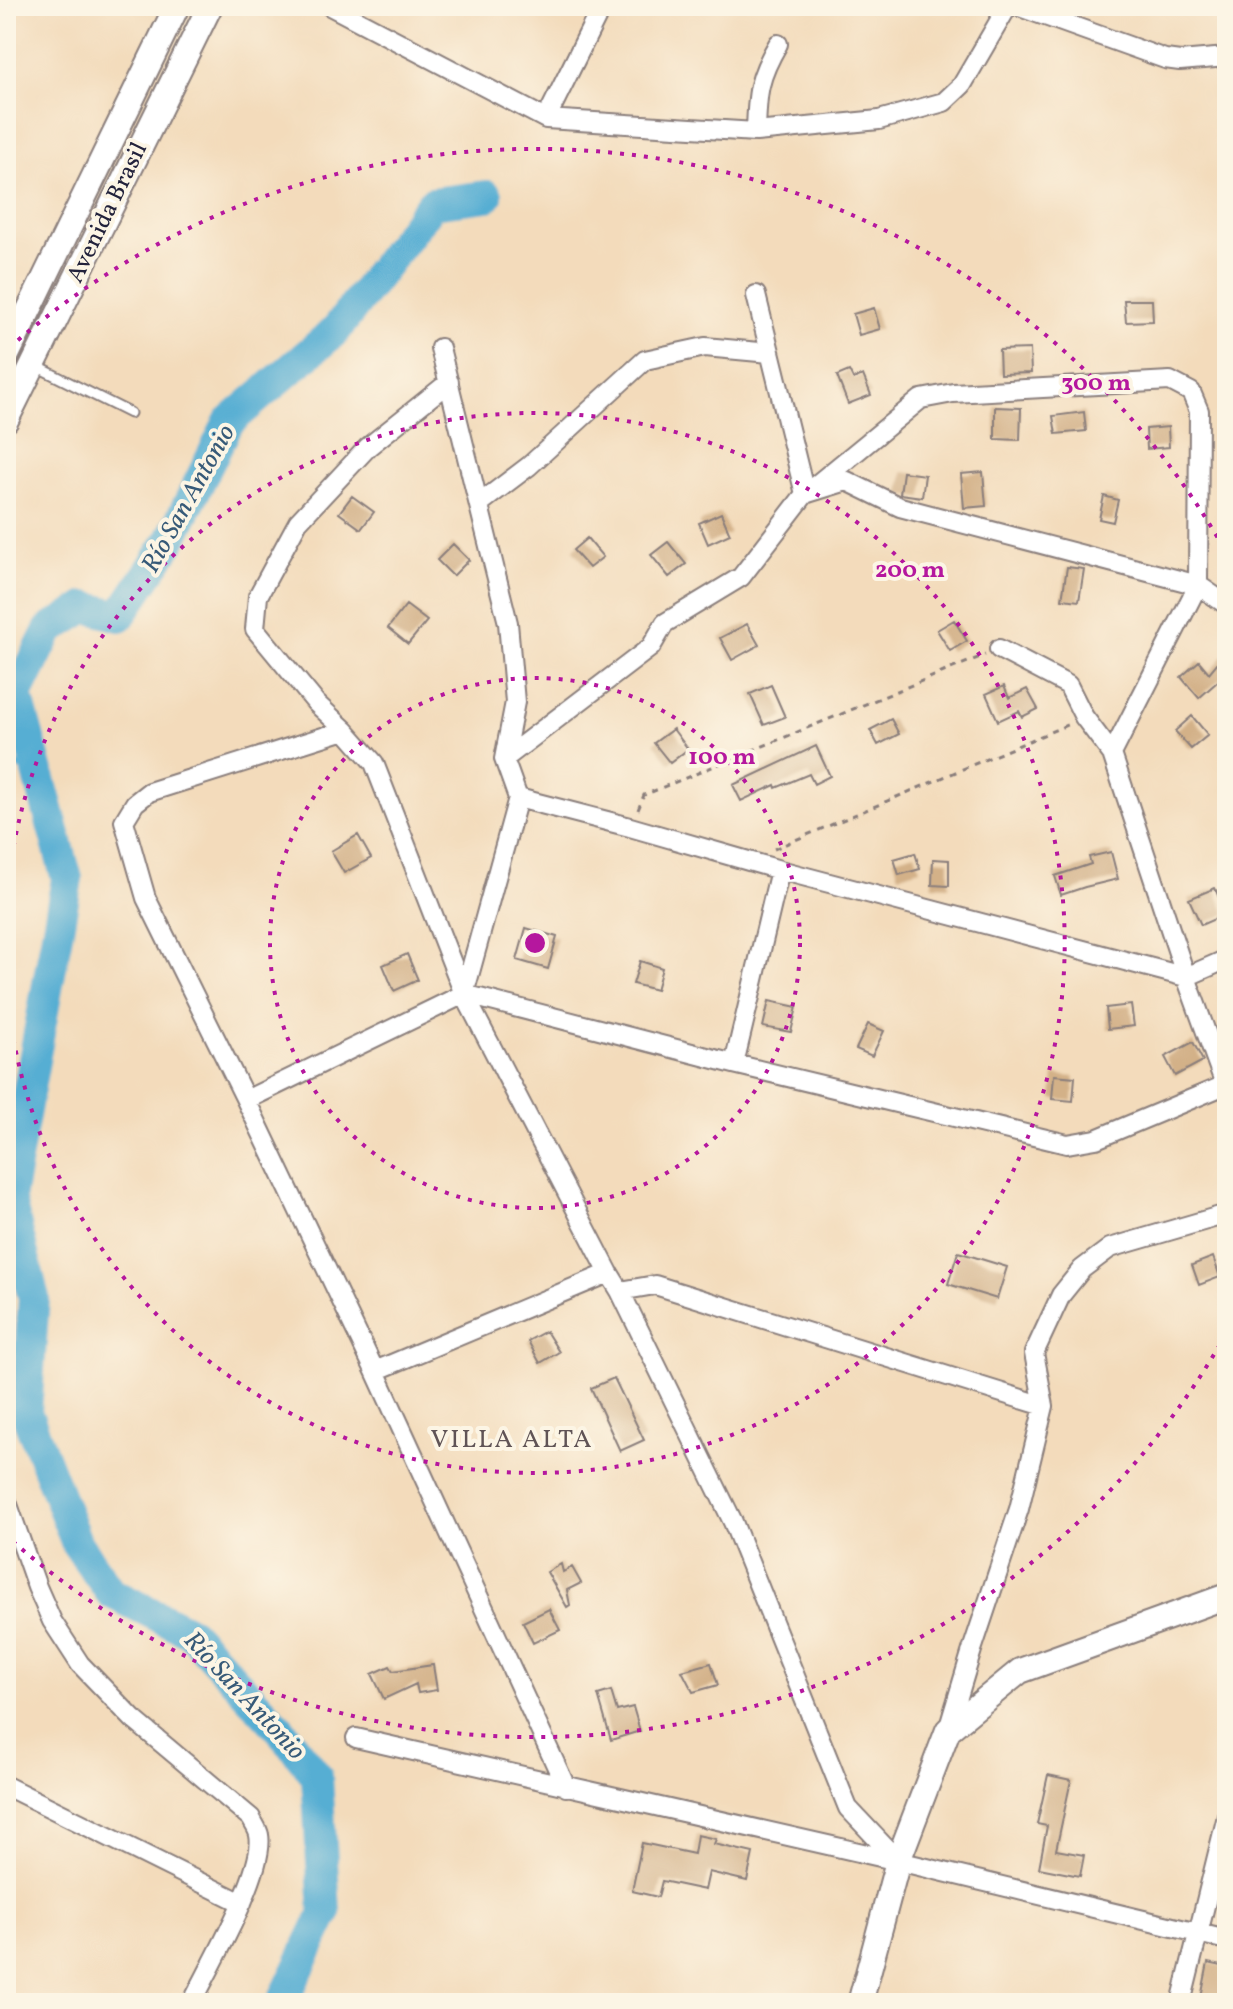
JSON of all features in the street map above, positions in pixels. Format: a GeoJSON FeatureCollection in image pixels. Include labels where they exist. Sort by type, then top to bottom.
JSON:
{"type":"FeatureCollection","features":[{"type":"Feature","properties":{"kind":"main road","name":"Avenida Brasil"},"geometry":{"type":"LineString","coordinates":[[7,354],[177,6]]}},
{"type":"Feature","properties":{"kind":"main road","name":"Avenida Brasil"},"geometry":{"type":"LineString","coordinates":[[6,420],[210,6]]}},
{"type":"Feature","properties":{"kind":"main road"},"geometry":{"type":"LineString","coordinates":[[860,2003],[898,1861],[948,1730],[1020,1671],[1227,1596]]}},
{"type":"Feature","properties":{"kind":"street"},"geometry":{"type":"LineString","coordinates":[[330,6],[546,119],[756,132],[879,120],[944,102],[962,85],[1008,6]]}},
{"type":"Feature","properties":{"kind":"street"},"geometry":{"type":"LineString","coordinates":[[546,119],[602,6]]}},
{"type":"Feature","properties":{"kind":"street"},"geometry":{"type":"LineString","coordinates":[[1017,6],[1165,59],[1180,61],[1227,57]]}},
{"type":"Feature","properties":{"kind":"street"},"geometry":{"type":"LineString","coordinates":[[756,132],[757,94],[766,63],[778,44]]}},
{"type":"Feature","properties":{"kind":"street"},"geometry":{"type":"LineString","coordinates":[[756,295],[805,494]]}},
{"type":"Feature","properties":{"kind":"street"},"geometry":{"type":"LineString","coordinates":[[479,504],[529,466],[645,360],[705,347],[770,353]]}},
{"type":"Feature","properties":{"kind":"street"},"geometry":{"type":"LineString","coordinates":[[440,348],[508,623],[515,702],[504,759],[518,798],[464,994]]}},
{"type":"Feature","properties":{"kind":"street"},"geometry":{"type":"LineString","coordinates":[[7,354],[34,365]]}},
{"type":"Feature","properties":{"kind":"street"},"geometry":{"type":"LineString","coordinates":[[504,759],[651,647],[665,623],[741,577],[805,494],[921,399],[953,393],[1170,381],[1191,392],[1199,411],[1198,585],[1112,754]]}},
{"type":"Feature","properties":{"kind":"street"},"geometry":{"type":"LineString","coordinates":[[449,382],[368,447],[298,522],[258,596],[255,629],[316,703],[374,763],[464,994],[620,1291],[733,1522],[848,1808],[898,1861]]}},
{"type":"Feature","properties":{"kind":"street"},"geometry":{"type":"LineString","coordinates":[[805,494],[847,481],[900,507],[1198,585],[1227,605]]}},
{"type":"Feature","properties":{"kind":"street"},"geometry":{"type":"LineString","coordinates":[[246,1100],[464,994],[734,1064],[1067,1144],[1096,1139],[1226,1087],[1112,754],[1084,717],[1068,685],[999,649]]}},
{"type":"Feature","properties":{"kind":"street"},"geometry":{"type":"LineString","coordinates":[[345,730],[149,792],[135,803],[124,821],[146,898],[375,1371],[566,1787]]}},
{"type":"Feature","properties":{"kind":"street"},"geometry":{"type":"LineString","coordinates":[[518,798],[1186,977],[1227,959]]}},
{"type":"Feature","properties":{"kind":"street"},"geometry":{"type":"LineString","coordinates":[[734,1064],[780,870]]}},
{"type":"Feature","properties":{"kind":"street"},"geometry":{"type":"LineString","coordinates":[[948,1730],[1019,1509],[1044,1406],[1034,1353],[1061,1295],[1082,1269],[1110,1248],[1227,1214]]}},
{"type":"Feature","properties":{"kind":"street"},"geometry":{"type":"LineString","coordinates":[[375,1371],[609,1273]]}},
{"type":"Feature","properties":{"kind":"street"},"geometry":{"type":"LineString","coordinates":[[620,1291],[655,1285],[1044,1406]]}},
{"type":"Feature","properties":{"kind":"street"},"geometry":{"type":"LineString","coordinates":[[6,1499],[52,1621],[80,1664],[133,1719],[251,1818],[259,1835],[258,1861],[242,1903],[192,2003]]}},
{"type":"Feature","properties":{"kind":"street"},"geometry":{"type":"LineString","coordinates":[[356,1738],[898,1861],[1227,1940]]}},
{"type":"Feature","properties":{"kind":"street"},"geometry":{"type":"LineString","coordinates":[[6,1786],[242,1903]]}},
{"type":"Feature","properties":{"kind":"street"},"geometry":{"type":"LineString","coordinates":[[1181,2003],[1227,1816]]}},
{"type":"Feature","properties":{"kind":"lane"},"geometry":{"type":"LineString","coordinates":[[34,365],[130,413]]}},
{"type":"Feature","properties":{"kind":"path"},"geometry":{"type":"LineString","coordinates":[[630,827],[644,795],[999,649]]}},
{"type":"Feature","properties":{"kind":"path"},"geometry":{"type":"LineString","coordinates":[[780,870],[769,851],[1084,717]]}},
{"type":"Feature","properties":{"kind":"building"},"geometry":{"type":"Polygon","coordinates":[[[1124,300],[1152,300],[1153,321],[1126,322],[1124,300]]]}},
{"type":"Feature","properties":{"kind":"building"},"geometry":{"type":"Polygon","coordinates":[[[874,308],[880,329],[859,335],[853,314],[874,308]]]}},
{"type":"Feature","properties":{"kind":"building"},"geometry":{"type":"Polygon","coordinates":[[[1030,349],[1031,373],[1000,374],[999,350],[1030,349]]]}},
{"type":"Feature","properties":{"kind":"building"},"geometry":{"type":"Polygon","coordinates":[[[849,371],[853,379],[863,375],[871,395],[848,404],[837,376],[849,371]]]}},
{"type":"Feature","properties":{"kind":"building"},"geometry":{"type":"Polygon","coordinates":[[[995,407],[1021,408],[1020,440],[995,439],[995,407]]]}},
{"type":"Feature","properties":{"kind":"building"},"geometry":{"type":"Polygon","coordinates":[[[1084,412],[1086,431],[1056,434],[1053,416],[1084,412]]]}},
{"type":"Feature","properties":{"kind":"building"},"geometry":{"type":"Polygon","coordinates":[[[1168,427],[1169,447],[1147,449],[1146,429],[1168,427]]]}},
{"type":"Feature","properties":{"kind":"building"},"geometry":{"type":"Polygon","coordinates":[[[903,472],[925,475],[922,497],[900,494],[903,472]]]}},
{"type":"Feature","properties":{"kind":"building"},"geometry":{"type":"Polygon","coordinates":[[[983,472],[986,506],[964,508],[961,474],[983,472]]]}},
{"type":"Feature","properties":{"kind":"building"},"geometry":{"type":"Polygon","coordinates":[[[352,496],[374,512],[361,529],[339,513],[352,496]]]}},
{"type":"Feature","properties":{"kind":"building"},"geometry":{"type":"Polygon","coordinates":[[[1104,496],[1118,500],[1113,522],[1099,519],[1104,496]]]}},
{"type":"Feature","properties":{"kind":"building"},"geometry":{"type":"Polygon","coordinates":[[[721,513],[730,534],[708,544],[699,523],[721,513]]]}},
{"type":"Feature","properties":{"kind":"building"},"geometry":{"type":"Polygon","coordinates":[[[587,538],[603,557],[589,568],[573,550],[587,538]]]}},
{"type":"Feature","properties":{"kind":"building"},"geometry":{"type":"Polygon","coordinates":[[[668,542],[686,564],[669,577],[651,555],[668,542]]]}},
{"type":"Feature","properties":{"kind":"building"},"geometry":{"type":"Polygon","coordinates":[[[453,544],[469,560],[453,576],[437,560],[453,544]]]}},
{"type":"Feature","properties":{"kind":"building"},"geometry":{"type":"Polygon","coordinates":[[[1067,567],[1084,569],[1079,601],[1062,599],[1067,567]]]}},
{"type":"Feature","properties":{"kind":"building"},"geometry":{"type":"Polygon","coordinates":[[[406,605],[427,621],[408,644],[388,628],[406,605]]]}},
{"type":"Feature","properties":{"kind":"building"},"geometry":{"type":"Polygon","coordinates":[[[954,620],[967,641],[950,651],[937,630],[954,620]]]}},
{"type":"Feature","properties":{"kind":"building"},"geometry":{"type":"Polygon","coordinates":[[[747,624],[759,645],[732,660],[720,638],[747,624]]]}},
{"type":"Feature","properties":{"kind":"building"},"geometry":{"type":"Polygon","coordinates":[[[1227,651],[1227,673],[1199,698],[1181,677],[1199,661],[1209,673],[1227,651]]]}},
{"type":"Feature","properties":{"kind":"building"},"geometry":{"type":"Polygon","coordinates":[[[771,685],[785,717],[764,725],[750,694],[771,685]]]}},
{"type":"Feature","properties":{"kind":"building"},"geometry":{"type":"Polygon","coordinates":[[[1004,686],[1009,698],[1027,689],[1038,709],[1022,717],[1019,711],[998,721],[986,694],[1004,686]]]}},
{"type":"Feature","properties":{"kind":"building"},"geometry":{"type":"Polygon","coordinates":[[[1192,716],[1208,735],[1191,749],[1175,731],[1192,716]]]}},
{"type":"Feature","properties":{"kind":"building"},"geometry":{"type":"Polygon","coordinates":[[[891,719],[899,734],[878,745],[870,730],[891,719]]]}},
{"type":"Feature","properties":{"kind":"building"},"geometry":{"type":"Polygon","coordinates":[[[673,729],[688,749],[670,763],[654,743],[673,729]]]}},
{"type":"Feature","properties":{"kind":"building"},"geometry":{"type":"Polygon","coordinates":[[[816,746],[830,776],[814,784],[809,774],[741,801],[733,785],[816,746]]]}},
{"type":"Feature","properties":{"kind":"building"},"geometry":{"type":"Polygon","coordinates":[[[358,835],[371,858],[344,873],[331,851],[358,835]]]}},
{"type":"Feature","properties":{"kind":"building"},"geometry":{"type":"Polygon","coordinates":[[[1111,852],[1118,879],[1061,895],[1055,876],[1091,864],[1089,857],[1111,852]]]}},
{"type":"Feature","properties":{"kind":"building"},"geometry":{"type":"Polygon","coordinates":[[[915,853],[920,869],[899,875],[894,859],[915,853]]]}},
{"type":"Feature","properties":{"kind":"building"},"geometry":{"type":"Polygon","coordinates":[[[933,859],[949,860],[949,886],[932,885],[933,859]]]}},
{"type":"Feature","properties":{"kind":"building"},"geometry":{"type":"Polygon","coordinates":[[[1215,888],[1226,914],[1201,925],[1189,899],[1215,888]]]}},
{"type":"Feature","properties":{"kind":"building"},"geometry":{"type":"Polygon","coordinates":[[[526,928],[557,937],[548,969],[517,960],[526,928]]]}},
{"type":"Feature","properties":{"kind":"building"},"geometry":{"type":"Polygon","coordinates":[[[407,954],[418,980],[394,991],[383,965],[407,954]]]}},
{"type":"Feature","properties":{"kind":"building"},"geometry":{"type":"Polygon","coordinates":[[[640,961],[662,968],[656,990],[633,984],[640,961]]]}},
{"type":"Feature","properties":{"kind":"building"},"geometry":{"type":"Polygon","coordinates":[[[769,1001],[797,1007],[791,1032],[763,1027],[769,1001]]]}},
{"type":"Feature","properties":{"kind":"building"},"geometry":{"type":"Polygon","coordinates":[[[1131,1005],[1134,1026],[1108,1029],[1106,1008],[1131,1005]]]}},
{"type":"Feature","properties":{"kind":"building"},"geometry":{"type":"Polygon","coordinates":[[[868,1024],[884,1031],[872,1056],[856,1049],[868,1024]]]}},
{"type":"Feature","properties":{"kind":"building"},"geometry":{"type":"Polygon","coordinates":[[[1193,1042],[1203,1061],[1175,1076],[1165,1057],[1193,1042]]]}},
{"type":"Feature","properties":{"kind":"building"},"geometry":{"type":"Polygon","coordinates":[[[1054,1075],[1075,1077],[1073,1101],[1052,1099],[1054,1075]]]}},
{"type":"Feature","properties":{"kind":"building"},"geometry":{"type":"Polygon","coordinates":[[[958,1252],[1007,1267],[997,1299],[948,1284],[958,1252]]]}},
{"type":"Feature","properties":{"kind":"building"},"geometry":{"type":"Polygon","coordinates":[[[1213,1257],[1220,1277],[1199,1285],[1192,1265],[1213,1257]]]}},
{"type":"Feature","properties":{"kind":"building"},"geometry":{"type":"Polygon","coordinates":[[[546,1331],[559,1352],[540,1363],[528,1341],[546,1331]]]}},
{"type":"Feature","properties":{"kind":"building"},"geometry":{"type":"Polygon","coordinates":[[[614,1378],[644,1440],[620,1451],[591,1388],[614,1378]]]}},
{"type":"Feature","properties":{"kind":"building"},"geometry":{"type":"Polygon","coordinates":[[[561,1564],[563,1572],[572,1567],[581,1583],[567,1590],[570,1605],[567,1607],[547,1572],[561,1564]]]}},
{"type":"Feature","properties":{"kind":"building"},"geometry":{"type":"Polygon","coordinates":[[[549,1609],[560,1630],[533,1643],[523,1622],[549,1609]]]}},
{"type":"Feature","properties":{"kind":"building"},"geometry":{"type":"Polygon","coordinates":[[[711,1663],[718,1685],[693,1692],[682,1671],[711,1663]]]}},
{"type":"Feature","properties":{"kind":"building"},"geometry":{"type":"Polygon","coordinates":[[[433,1665],[437,1690],[418,1693],[416,1684],[384,1699],[372,1674],[390,1666],[393,1671],[433,1665]]]}},
{"type":"Feature","properties":{"kind":"building"},"geometry":{"type":"Polygon","coordinates":[[[611,1691],[617,1711],[633,1707],[640,1731],[611,1740],[598,1695],[611,1691]]]}},
{"type":"Feature","properties":{"kind":"building"},"geometry":{"type":"Polygon","coordinates":[[[1048,1775],[1071,1780],[1056,1850],[1084,1855],[1080,1876],[1039,1868],[1047,1826],[1037,1824],[1048,1775]]]}},
{"type":"Feature","properties":{"kind":"building"},"geometry":{"type":"Polygon","coordinates":[[[697,1835],[716,1839],[714,1844],[753,1853],[747,1881],[709,1872],[705,1890],[662,1881],[658,1897],[632,1891],[642,1843],[694,1854],[697,1835]]]}},
{"type":"Feature","properties":{"kind":"building"},"geometry":{"type":"Polygon","coordinates":[[[1208,1963],[1227,1967],[1227,2003],[1200,2003],[1208,1963]]]}},
{"type":"Feature","properties":{"kind":"waterway","name":"Río San Antonio"},"geometry":{"type":"LineString","coordinates":[[282,2003],[325,1913],[317,1776],[280,1729],[190,1632],[111,1593],[77,1544],[26,1412],[34,1298],[9,1198],[67,879],[17,695],[49,630],[86,607],[120,616],[170,541],[229,422],[336,330],[432,203],[487,196]]}},
{"type":"Feature","properties":{"kind":"waterway"},"geometry":{"type":"LineString","coordinates":[[6,757],[41,783]]}},
{"type":"Feature","properties":{"kind":"district","name":"VILLA ALTA"},"geometry":{"type":"Point","coordinates":[512,1440]}}]}
